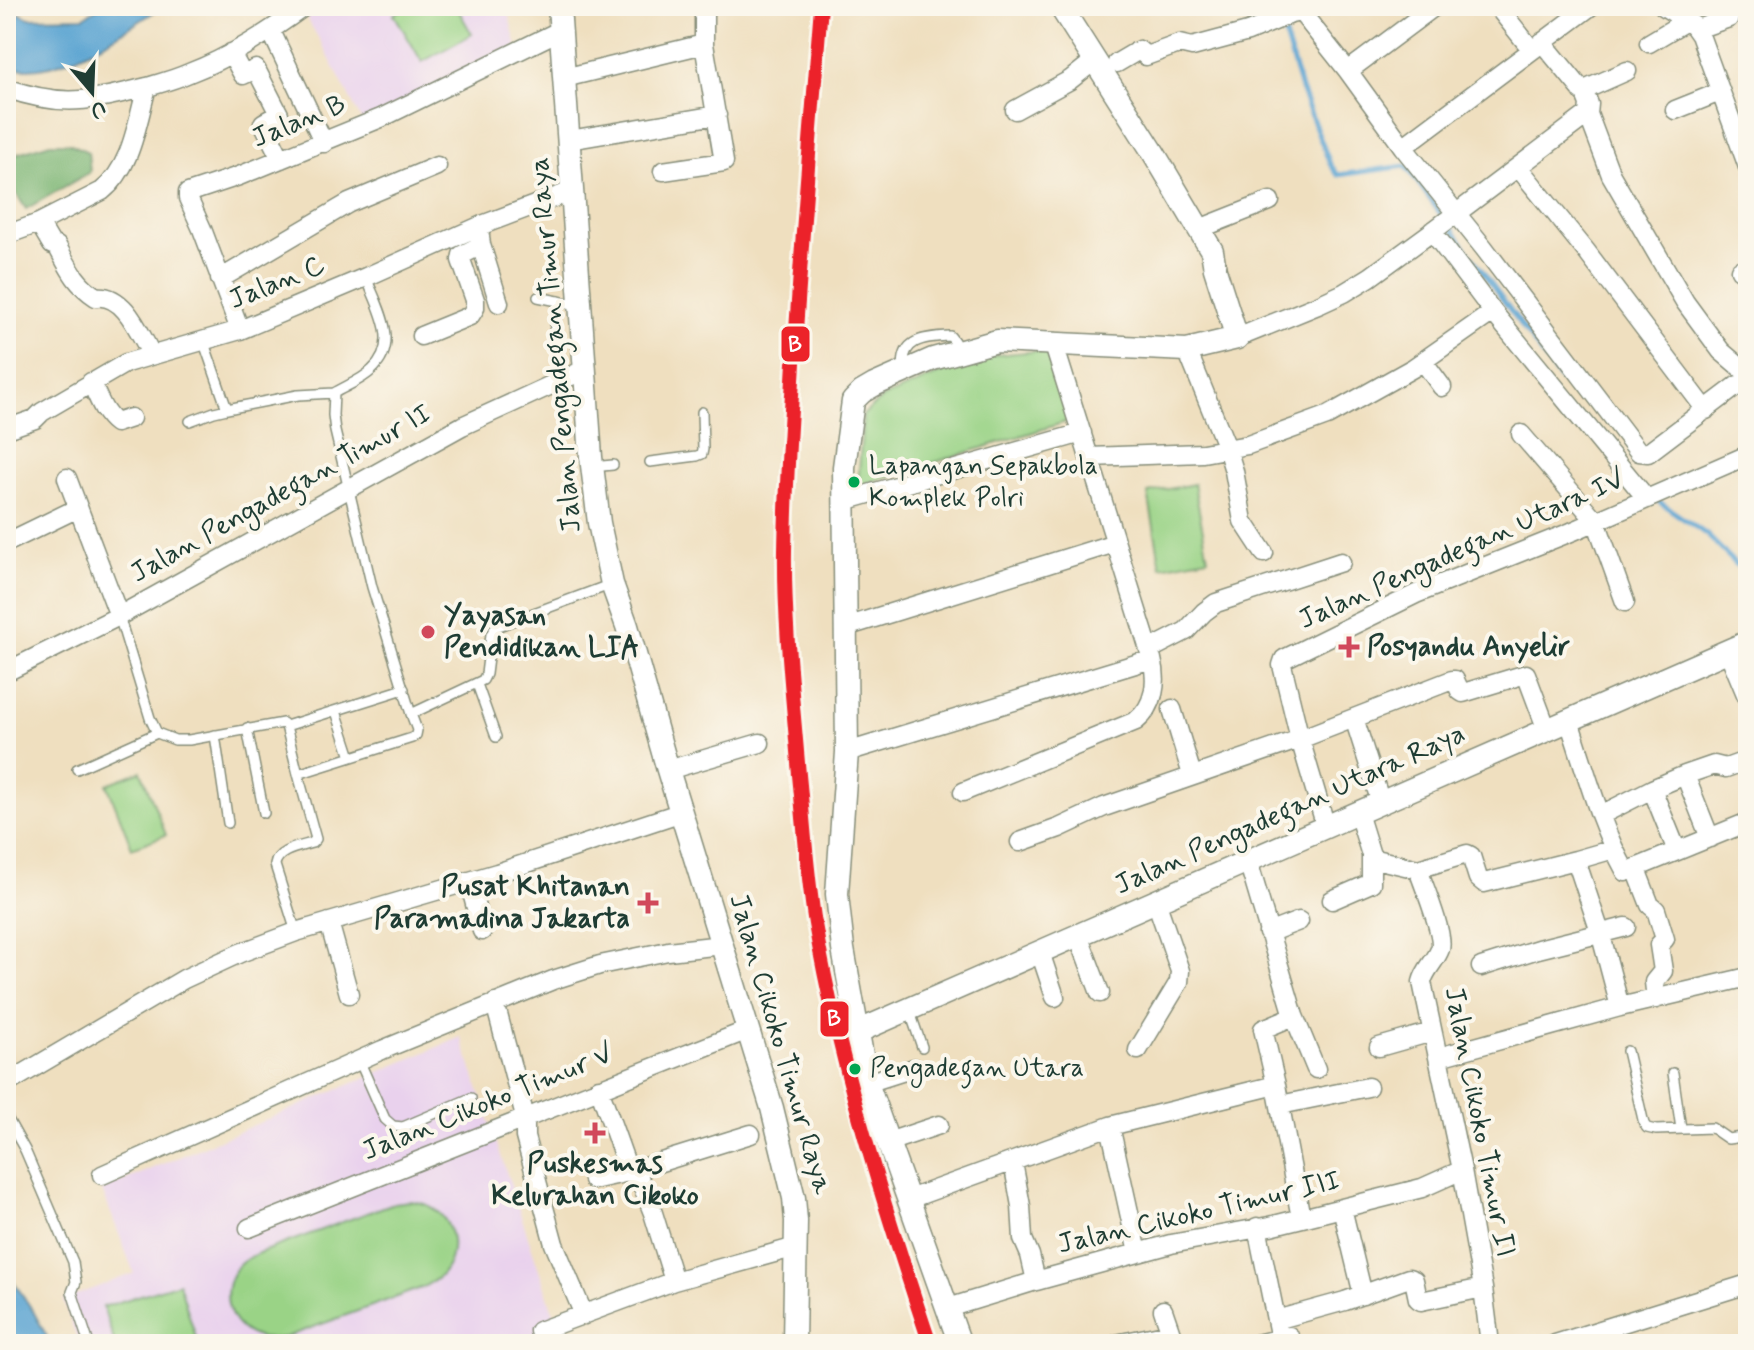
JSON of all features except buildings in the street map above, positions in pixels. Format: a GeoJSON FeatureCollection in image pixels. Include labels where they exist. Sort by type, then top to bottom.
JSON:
{"type":"FeatureCollection","features":[{"type":"Feature","properties":{"kind":"street"},"geometry":{"type":"LineString","coordinates":[[6,88],[33,97],[75,102],[147,87],[190,73],[231,53],[271,31],[305,6]]}},
{"type":"Feature","properties":{"kind":"street","name":"Jalan Pengadegan Timur Raya"},"geometry":{"type":"LineString","coordinates":[[559,6],[586,369],[602,466],[599,523],[612,584],[682,812]]}},
{"type":"Feature","properties":{"kind":"street"},"geometry":{"type":"LineString","coordinates":[[663,171],[724,162],[704,44],[704,6]]}},
{"type":"Feature","properties":{"kind":"street"},"geometry":{"type":"LineString","coordinates":[[1060,6],[1212,251],[1237,338]]}},
{"type":"Feature","properties":{"kind":"street"},"geometry":{"type":"LineString","coordinates":[[1348,71],[1435,6]]}},
{"type":"Feature","properties":{"kind":"street"},"geometry":{"type":"LineString","coordinates":[[1117,63],[1139,50],[1146,56],[1179,44],[1192,47],[1248,32],[1295,13],[1348,71],[1454,215],[1484,248],[1639,452],[1648,453],[1743,380],[1685,302],[1611,175],[1582,91],[1497,6]]}},
{"type":"Feature","properties":{"kind":"street"},"geometry":{"type":"LineString","coordinates":[[1403,147],[1591,6]]}},
{"type":"Feature","properties":{"kind":"street"},"geometry":{"type":"LineString","coordinates":[[1663,6],[1692,25],[1748,167]]}},
{"type":"Feature","properties":{"kind":"street"},"geometry":{"type":"LineString","coordinates":[[1649,43],[1692,25],[1729,18]]}},
{"type":"Feature","properties":{"kind":"street","name":"Jalan B"},"geometry":{"type":"LineString","coordinates":[[240,330],[188,193],[324,143],[561,30]]}},
{"type":"Feature","properties":{"kind":"street"},"geometry":{"type":"LineString","coordinates":[[271,31],[324,143]]}},
{"type":"Feature","properties":{"kind":"street"},"geometry":{"type":"LineString","coordinates":[[564,78],[704,44]]}},
{"type":"Feature","properties":{"kind":"street"},"geometry":{"type":"LineString","coordinates":[[231,53],[243,75],[256,69],[279,114],[263,123],[281,159]]}},
{"type":"Feature","properties":{"kind":"street"},"geometry":{"type":"LineString","coordinates":[[1015,110],[1070,80],[1094,61]]}},
{"type":"Feature","properties":{"kind":"street"},"geometry":{"type":"LineString","coordinates":[[1582,91],[1627,71]]}},
{"type":"Feature","properties":{"kind":"street"},"geometry":{"type":"LineString","coordinates":[[6,235],[39,223],[102,191],[116,177],[125,162],[147,87]]}},
{"type":"Feature","properties":{"kind":"street"},"geometry":{"type":"LineString","coordinates":[[1675,110],[1720,92]]}},
{"type":"Feature","properties":{"kind":"street"},"geometry":{"type":"LineString","coordinates":[[960,1344],[867,1083],[843,949],[837,894],[847,752],[844,467],[853,401],[862,392],[904,372],[959,351],[997,341],[1187,350],[1237,338],[1344,293],[1370,277],[1588,114]]}},
{"type":"Feature","properties":{"kind":"street"},"geometry":{"type":"LineString","coordinates":[[569,140],[717,115]]}},
{"type":"Feature","properties":{"kind":"street"},"geometry":{"type":"LineString","coordinates":[[220,279],[349,203],[437,166]]}},
{"type":"Feature","properties":{"kind":"street"},"geometry":{"type":"LineString","coordinates":[[1518,167],[1706,410]]}},
{"type":"Feature","properties":{"kind":"street","name":"Jalan C"},"geometry":{"type":"LineString","coordinates":[[6,429],[35,419],[126,363],[240,330],[482,225],[572,191]]}},
{"type":"Feature","properties":{"kind":"street"},"geometry":{"type":"LineString","coordinates":[[1199,229],[1270,201]]}},
{"type":"Feature","properties":{"kind":"street"},"geometry":{"type":"LineString","coordinates":[[39,223],[52,245],[57,246],[81,287],[96,297],[104,296],[124,307],[152,355]]}},
{"type":"Feature","properties":{"kind":"street"},"geometry":{"type":"LineString","coordinates":[[482,225],[481,245],[499,303]]}},
{"type":"Feature","properties":{"kind":"street"},"geometry":{"type":"LineString","coordinates":[[1434,230],[1493,312],[1653,497]]}},
{"type":"Feature","properties":{"kind":"street"},"geometry":{"type":"LineString","coordinates":[[421,336],[470,316],[475,300],[461,260],[462,255],[481,245]]}},
{"type":"Feature","properties":{"kind":"street"},"geometry":{"type":"LineString","coordinates":[[1089,457],[1203,453],[1248,445],[1327,416],[1423,361],[1493,312]]}},
{"type":"Feature","properties":{"kind":"street"},"geometry":{"type":"LineString","coordinates":[[963,792],[1136,721],[1145,712],[1156,687],[1151,654],[1053,342]]}},
{"type":"Feature","properties":{"kind":"street"},"geometry":{"type":"LineString","coordinates":[[1187,350],[1227,448],[1243,521],[1264,553]]}},
{"type":"Feature","properties":{"kind":"street"},"geometry":{"type":"LineString","coordinates":[[1423,361],[1442,387]]}},
{"type":"Feature","properties":{"kind":"street","name":"Jalan Pengadegan Timur II"},"geometry":{"type":"LineString","coordinates":[[6,672],[119,616],[462,426],[586,369]]}},
{"type":"Feature","properties":{"kind":"street"},"geometry":{"type":"LineString","coordinates":[[91,382],[103,409],[112,420],[116,423],[131,418]]}},
{"type":"Feature","properties":{"kind":"street"},"geometry":{"type":"LineString","coordinates":[[844,501],[1082,433]]}},
{"type":"Feature","properties":{"kind":"street"},"geometry":{"type":"LineString","coordinates":[[1521,434],[1596,521],[1625,602]]}},
{"type":"Feature","properties":{"kind":"street","name":"Jalan Pengadegan Utara IV"},"geometry":{"type":"LineString","coordinates":[[1326,827],[1300,739],[1282,665],[1284,659],[1416,594],[1748,455]]}},
{"type":"Feature","properties":{"kind":"street"},"geometry":{"type":"LineString","coordinates":[[67,478],[119,616]]}},
{"type":"Feature","properties":{"kind":"street"},"geometry":{"type":"LineString","coordinates":[[6,543],[78,508]]}},
{"type":"Feature","properties":{"kind":"street"},"geometry":{"type":"LineString","coordinates":[[845,641],[849,626],[1115,543]]}},
{"type":"Feature","properties":{"kind":"street"},"geometry":{"type":"LineString","coordinates":[[847,752],[1151,654],[1186,631],[1216,603],[1341,562]]}},
{"type":"Feature","properties":{"kind":"street"},"geometry":{"type":"LineString","coordinates":[[1738,647],[1748,699]]}},
{"type":"Feature","properties":{"kind":"street","name":"Jalan Pengadegan Utara Raya"},"geometry":{"type":"LineString","coordinates":[[857,1032],[1738,647]]}},
{"type":"Feature","properties":{"kind":"street"},"geometry":{"type":"LineString","coordinates":[[1020,842],[1104,807],[1300,739],[1454,680],[1463,693],[1524,673],[1547,730]]}},
{"type":"Feature","properties":{"kind":"street"},"geometry":{"type":"LineString","coordinates":[[1172,709],[1192,775]]}},
{"type":"Feature","properties":{"kind":"street"},"geometry":{"type":"LineString","coordinates":[[1354,718],[1381,803]]}},
{"type":"Feature","properties":{"kind":"street"},"geometry":{"type":"LineString","coordinates":[[1569,721],[1614,849],[1656,910],[1665,939],[1659,943],[1663,965],[1662,973],[1654,982],[1656,999]]}},
{"type":"Feature","properties":{"kind":"street"},"geometry":{"type":"LineString","coordinates":[[668,770],[760,743]]}},
{"type":"Feature","properties":{"kind":"street"},"geometry":{"type":"LineString","coordinates":[[1601,815],[1685,775],[1714,765],[1726,768],[1748,760]]}},
{"type":"Feature","properties":{"kind":"street"},"geometry":{"type":"LineString","coordinates":[[1685,775],[1710,838]]}},
{"type":"Feature","properties":{"kind":"street"},"geometry":{"type":"LineString","coordinates":[[1652,789],[1677,851]]}},
{"type":"Feature","properties":{"kind":"street"},"geometry":{"type":"LineString","coordinates":[[6,1084],[184,979],[240,953],[296,932],[469,881],[682,812]]}},
{"type":"Feature","properties":{"kind":"street","name":"Jalan Cikoko Timur Raya"},"geometry":{"type":"LineString","coordinates":[[682,812],[772,1108],[794,1198],[794,1344]]}},
{"type":"Feature","properties":{"kind":"street"},"geometry":{"type":"LineString","coordinates":[[1332,900],[1371,883],[1371,855],[1358,813]]}},
{"type":"Feature","properties":{"kind":"street"},"geometry":{"type":"LineString","coordinates":[[1631,871],[1748,822]]}},
{"type":"Feature","properties":{"kind":"street"},"geometry":{"type":"LineString","coordinates":[[1371,855],[1375,859],[1418,869],[1467,854],[1471,856],[1478,878],[1484,883],[1614,849]]}},
{"type":"Feature","properties":{"kind":"street"},"geometry":{"type":"LineString","coordinates":[[1576,860],[1620,1007]]}},
{"type":"Feature","properties":{"kind":"street"},"geometry":{"type":"LineString","coordinates":[[1248,861],[1294,1016],[1316,1069]]}},
{"type":"Feature","properties":{"kind":"street","name":"Jalan Cikoko Timur II"},"geometry":{"type":"LineString","coordinates":[[1418,869],[1442,943],[1422,982],[1462,1170],[1490,1344]]}},
{"type":"Feature","properties":{"kind":"street"},"geometry":{"type":"LineString","coordinates":[[469,881],[482,931]]}},
{"type":"Feature","properties":{"kind":"street"},"geometry":{"type":"LineString","coordinates":[[1138,1050],[1180,977],[1156,901]]}},
{"type":"Feature","properties":{"kind":"street"},"geometry":{"type":"LineString","coordinates":[[1268,933],[1299,921]]}},
{"type":"Feature","properties":{"kind":"street"},"geometry":{"type":"LineString","coordinates":[[329,922],[349,994]]}},
{"type":"Feature","properties":{"kind":"street"},"geometry":{"type":"LineString","coordinates":[[1481,967],[1626,927]]}},
{"type":"Feature","properties":{"kind":"street"},"geometry":{"type":"LineString","coordinates":[[1078,935],[1100,993]]}},
{"type":"Feature","properties":{"kind":"street"},"geometry":{"type":"LineString","coordinates":[[102,1175],[359,1060],[553,980],[600,965],[668,951],[722,945]]}},
{"type":"Feature","properties":{"kind":"street"},"geometry":{"type":"LineString","coordinates":[[1040,952],[1055,997]]}},
{"type":"Feature","properties":{"kind":"street"},"geometry":{"type":"LineString","coordinates":[[1439,1057],[1620,1007],[1748,977]]}},
{"type":"Feature","properties":{"kind":"street"},"geometry":{"type":"LineString","coordinates":[[495,1003],[525,1117],[525,1137],[554,1244],[584,1315]]}},
{"type":"Feature","properties":{"kind":"street"},"geometry":{"type":"LineString","coordinates":[[1294,1016],[1263,1029],[1301,1218]]}},
{"type":"Feature","properties":{"kind":"street","name":"Jalan Cikoko Timur V"},"geometry":{"type":"LineString","coordinates":[[249,1228],[748,1030]]}},
{"type":"Feature","properties":{"kind":"street"},"geometry":{"type":"LineString","coordinates":[[1379,1047],[1432,1032]]}},
{"type":"Feature","properties":{"kind":"street"},"geometry":{"type":"LineString","coordinates":[[867,1083],[914,1068]]}},
{"type":"Feature","properties":{"kind":"street"},"geometry":{"type":"LineString","coordinates":[[909,1199],[1110,1126],[1276,1085]]}},
{"type":"Feature","properties":{"kind":"street"},"geometry":{"type":"LineString","coordinates":[[1280,1105],[1368,1087]]}},
{"type":"Feature","properties":{"kind":"street"},"geometry":{"type":"LineString","coordinates":[[599,1088],[632,1171],[653,1213],[674,1281]]}},
{"type":"Feature","properties":{"kind":"street"},"geometry":{"type":"LineString","coordinates":[[888,1142],[939,1125]]}},
{"type":"Feature","properties":{"kind":"street"},"geometry":{"type":"LineString","coordinates":[[1110,1126],[1138,1253]]}},
{"type":"Feature","properties":{"kind":"street"},"geometry":{"type":"LineString","coordinates":[[593,1180],[751,1134]]}},
{"type":"Feature","properties":{"kind":"street"},"geometry":{"type":"LineString","coordinates":[[1013,1162],[1023,1239],[1036,1281]]}},
{"type":"Feature","properties":{"kind":"street","name":"Jalan Cikoko Timur III"},"geometry":{"type":"LineString","coordinates":[[948,1308],[1184,1241],[1301,1218],[1422,1188],[1462,1170]]}},
{"type":"Feature","properties":{"kind":"street"},"geometry":{"type":"LineString","coordinates":[[1342,1208],[1363,1295]]}},
{"type":"Feature","properties":{"kind":"street"},"geometry":{"type":"LineString","coordinates":[[1257,1227],[1276,1320],[1286,1337],[1257,1344]]}},
{"type":"Feature","properties":{"kind":"street"},"geometry":{"type":"LineString","coordinates":[[541,1338],[584,1315],[674,1281],[796,1247]]}},
{"type":"Feature","properties":{"kind":"street"},"geometry":{"type":"LineString","coordinates":[[1276,1320],[1409,1278],[1414,1280],[1418,1299],[1422,1302],[1483,1288]]}},
{"type":"Feature","properties":{"kind":"street"},"geometry":{"type":"LineString","coordinates":[[1555,1344],[1748,1284]]}},
{"type":"Feature","properties":{"kind":"street"},"geometry":{"type":"LineString","coordinates":[[1116,1344],[1172,1338],[1163,1310]]}},
{"type":"Feature","properties":{"kind":"lane"},"geometry":{"type":"LineString","coordinates":[[190,421],[214,412],[298,395],[334,393],[371,372],[384,356],[387,333],[366,277]]}},
{"type":"Feature","properties":{"kind":"lane"},"geometry":{"type":"LineString","coordinates":[[538,297],[581,306]]}},
{"type":"Feature","properties":{"kind":"lane"},"geometry":{"type":"LineString","coordinates":[[553,339],[559,301]]}},
{"type":"Feature","properties":{"kind":"lane"},"geometry":{"type":"LineString","coordinates":[[203,340],[227,409]]}},
{"type":"Feature","properties":{"kind":"lane"},"geometry":{"type":"LineString","coordinates":[[298,774],[412,738],[417,730],[372,587],[335,431],[334,393]]}},
{"type":"Feature","properties":{"kind":"lane"},"geometry":{"type":"LineString","coordinates":[[650,462],[702,454],[702,412]]}},
{"type":"Feature","properties":{"kind":"lane"},"geometry":{"type":"LineString","coordinates":[[411,714],[483,680],[491,634],[496,627],[612,584]]}},
{"type":"Feature","properties":{"kind":"lane"},"geometry":{"type":"LineString","coordinates":[[119,616],[157,733],[175,740],[189,740],[277,723],[286,726],[316,839],[275,858],[296,932]]}},
{"type":"Feature","properties":{"kind":"lane"},"geometry":{"type":"LineString","coordinates":[[477,684],[496,737]]}},
{"type":"Feature","properties":{"kind":"lane"},"geometry":{"type":"LineString","coordinates":[[286,726],[404,689]]}},
{"type":"Feature","properties":{"kind":"lane"},"geometry":{"type":"LineString","coordinates":[[336,711],[351,757]]}},
{"type":"Feature","properties":{"kind":"lane"},"geometry":{"type":"LineString","coordinates":[[247,728],[264,813]]}},
{"type":"Feature","properties":{"kind":"lane"},"geometry":{"type":"LineString","coordinates":[[77,769],[157,733]]}},
{"type":"Feature","properties":{"kind":"lane"},"geometry":{"type":"LineString","coordinates":[[215,735],[228,823]]}},
{"type":"Feature","properties":{"kind":"lane"},"geometry":{"type":"LineString","coordinates":[[909,1009],[922,1047]]}},
{"type":"Feature","properties":{"kind":"lane"},"geometry":{"type":"LineString","coordinates":[[1627,1051],[1647,1128],[1712,1128],[1728,1139],[1745,1136],[1748,1164]]}},
{"type":"Feature","properties":{"kind":"lane"},"geometry":{"type":"LineString","coordinates":[[359,1060],[385,1119],[393,1126],[403,1127],[471,1098]]}},
{"type":"Feature","properties":{"kind":"lane"},"geometry":{"type":"LineString","coordinates":[[1673,1073],[1681,1129]]}},
{"type":"Feature","properties":{"kind":"lane"},"geometry":{"type":"LineString","coordinates":[[6,1116],[30,1162],[73,1262],[76,1282],[72,1292],[89,1344]]}},
{"type":"Feature","properties":{"kind":"shaded area"},"geometry":{"type":"Polygon","coordinates":[[[321,6],[506,6],[517,47],[367,131],[305,15],[321,6]]]}},
{"type":"Feature","properties":{"kind":"shaded area"},"geometry":{"type":"Polygon","coordinates":[[[461,1037],[564,1344],[79,1344],[63,1300],[134,1273],[102,1190],[461,1037]]]}},
{"type":"Feature","properties":{"kind":"green space"},"geometry":{"type":"Polygon","coordinates":[[[408,6],[456,6],[472,34],[422,62],[394,14],[408,6]]]}},
{"type":"Feature","properties":{"kind":"green space"},"geometry":{"type":"Polygon","coordinates":[[[50,143],[69,143],[88,152],[90,172],[26,209],[6,178],[6,157],[50,143]]]}},
{"type":"Feature","properties":{"kind":"green space"},"geometry":{"type":"Polygon","coordinates":[[[1046,350],[1069,421],[858,486],[863,415],[882,398],[987,356],[1046,350]]]}},
{"type":"Feature","properties":{"kind":"green space"},"geometry":{"type":"Polygon","coordinates":[[[1194,484],[1208,558],[1161,567],[1148,493],[1194,484]]]}},
{"type":"Feature","properties":{"kind":"green space"},"geometry":{"type":"Polygon","coordinates":[[[141,771],[166,835],[132,848],[107,784],[141,771]]]}},
{"type":"Feature","properties":{"kind":"green space"},"geometry":{"type":"Polygon","coordinates":[[[411,1201],[438,1212],[452,1238],[450,1258],[437,1279],[424,1287],[286,1337],[259,1337],[237,1324],[231,1315],[227,1294],[233,1273],[243,1261],[394,1203],[411,1201]]]}},
{"type":"Feature","properties":{"kind":"green space"},"geometry":{"type":"Polygon","coordinates":[[[179,1283],[198,1344],[115,1344],[103,1307],[179,1283]]]}},
{"type":"Feature","properties":{"kind":"water"},"geometry":{"type":"Polygon","coordinates":[[[101,6],[164,6],[88,52],[66,61],[25,69],[6,65],[6,7],[29,18],[84,17],[101,6]]]}},
{"type":"Feature","properties":{"kind":"water"},"geometry":{"type":"Polygon","coordinates":[[[6,1270],[33,1311],[51,1344],[6,1344],[6,1270]]]}},
{"type":"Feature","properties":{"kind":"waterway"},"geometry":{"type":"LineString","coordinates":[[1276,6],[1301,89],[1330,164],[1338,175],[1406,166],[1443,217]]}},
{"type":"Feature","properties":{"kind":"waterway"},"geometry":{"type":"LineString","coordinates":[[1449,225],[1560,379]]}},
{"type":"Feature","properties":{"kind":"waterway"},"geometry":{"type":"LineString","coordinates":[[1655,499],[1707,535],[1748,576]]}},
{"type":"Feature","properties":{"kind":"rail line","name":"B"},"geometry":{"type":"LineString","coordinates":[[821,6],[788,465],[785,578],[789,662],[810,887],[825,978],[850,1084],[930,1344]]}},
{"type":"Feature","properties":{"kind":"place","name":"Lapangan Sepakbola Komplek Polri"},"geometry":{"type":"Point","coordinates":[854,482]}},
{"type":"Feature","properties":{"kind":"place","name":"Yayasan Pendidikan LIA"},"geometry":{"type":"Point","coordinates":[428,632]}},
{"type":"Feature","properties":{"kind":"place","name":"Posyandu Anyelir"},"geometry":{"type":"Point","coordinates":[1349,647]}},
{"type":"Feature","properties":{"kind":"place","name":"Pusat Khitanan Paramadina Jakarta"},"geometry":{"type":"Point","coordinates":[648,903]}},
{"type":"Feature","properties":{"kind":"place","name":"Pengadegan Utara"},"geometry":{"type":"Point","coordinates":[855,1069]}},
{"type":"Feature","properties":{"kind":"place","name":"Puskesmas Kelurahan Cikoko"},"geometry":{"type":"Point","coordinates":[595,1133]}}]}
